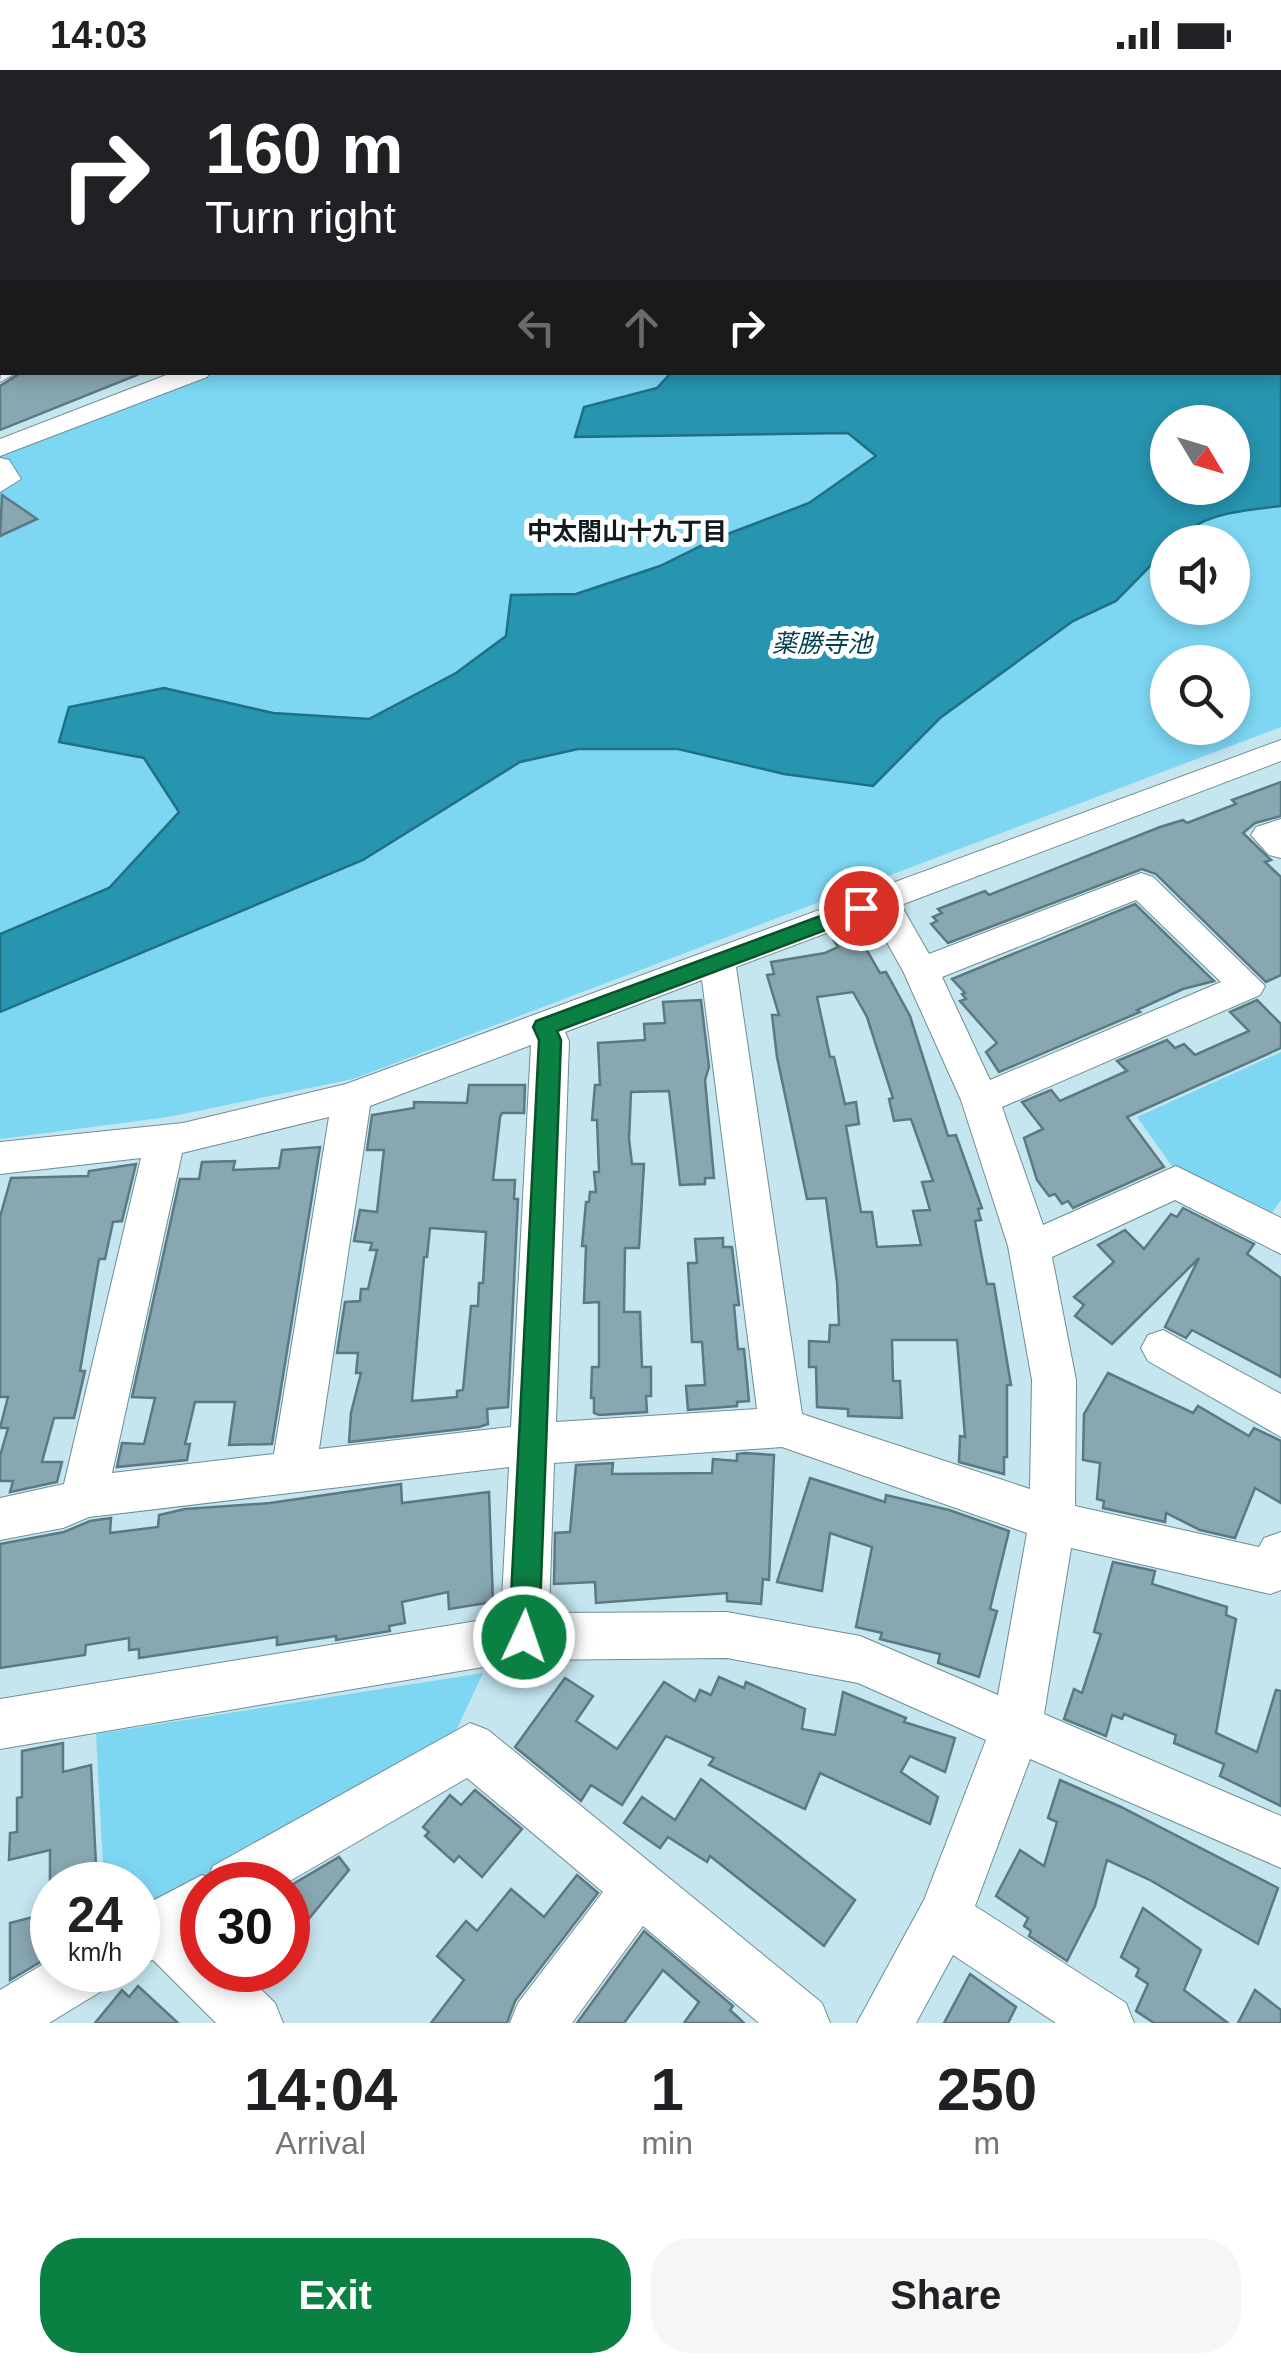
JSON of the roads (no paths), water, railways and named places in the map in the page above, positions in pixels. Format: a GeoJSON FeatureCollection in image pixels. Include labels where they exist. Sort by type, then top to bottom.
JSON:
{"type":"FeatureCollection","features":[{"type":"Feature","properties":{"kind":"street"},"geometry":{"type":"LineString","coordinates":[[137,375],[155,389]]}},
{"type":"Feature","properties":{"kind":"street"},"geometry":{"type":"LineString","coordinates":[[0,448],[190,375]]}},
{"type":"Feature","properties":{"kind":"street"},"geometry":{"type":"LineString","coordinates":[[0,466],[8,479],[0,484]]}},
{"type":"Feature","properties":{"kind":"street"},"geometry":{"type":"LineString","coordinates":[[0,1158],[165,1140],[352,1097],[1281,750]]}},
{"type":"Feature","properties":{"kind":"street"},"geometry":{"type":"LineString","coordinates":[[1281,830],[1268,835],[1281,847]]}},
{"type":"Feature","properties":{"kind":"street"},"geometry":{"type":"LineString","coordinates":[[922,971],[1141,885],[1247,986],[980,1100]]}},
{"type":"Feature","properties":{"kind":"street"},"geometry":{"type":"LineString","coordinates":[[881,901],[922,971],[980,1100],[1029,1246],[1054,1380],[1052,1522],[1016,1726],[944,1917],[885,2023]]}},
{"type":"Feature","properties":{"kind":"street"},"geometry":{"type":"LineString","coordinates":[[717,960],[782,1427]]}},
{"type":"Feature","properties":{"kind":"street"},"geometry":{"type":"LineString","coordinates":[[524,1637],[550,1040],[544,1027]]}},
{"type":"Feature","properties":{"kind":"street"},"geometry":{"type":"LineString","coordinates":[[293,1474],[352,1097]]}},
{"type":"Feature","properties":{"kind":"street"},"geometry":{"type":"LineString","coordinates":[[84,1497],[165,1140]]}},
{"type":"Feature","properties":{"kind":"street"},"geometry":{"type":"LineString","coordinates":[[1029,1246],[1049,1241],[1176,1182],[1278,1229]]}},
{"type":"Feature","properties":{"kind":"street"},"geometry":{"type":"LineString","coordinates":[[1163,1348],[1281,1417]]}},
{"type":"Feature","properties":{"kind":"street"},"geometry":{"type":"LineString","coordinates":[[0,1519],[62,1507],[84,1497],[532,1444],[782,1427],[1052,1522],[1270,1572],[1281,1554]]}},
{"type":"Feature","properties":{"kind":"street"},"geometry":{"type":"LineString","coordinates":[[0,1724],[524,1637],[727,1635],[860,1660],[1281,1842]]}},
{"type":"Feature","properties":{"kind":"street"},"geometry":{"type":"LineString","coordinates":[[272,1862],[470,1748],[802,2023]]}},
{"type":"Feature","properties":{"kind":"street"},"geometry":{"type":"LineString","coordinates":[[538,2023],[639,1888]]}},
{"type":"Feature","properties":{"kind":"street"},"geometry":{"type":"LineString","coordinates":[[944,1917],[1106,2023]]}},
{"type":"Feature","properties":{"kind":"street"},"geometry":{"type":"LineString","coordinates":[[166,1923],[256,2023]]}},
{"type":"Feature","properties":{"kind":"street"},"geometry":{"type":"LineString","coordinates":[[0,2021],[49,1992]]}},
{"type":"Feature","properties":{"kind":"water","name":"薬勝寺池"},"geometry":{"type":"Polygon","coordinates":[[[669,375],[1281,375],[1281,506],[1237,512],[1196,525],[1150,525],[1150,566],[1116,601],[1073,621],[940,718],[873,786],[784,774],[678,749],[578,749],[520,762],[363,860],[0,1012],[0,934],[109,888],[179,812],[144,758],[59,742],[69,707],[164,688],[273,713],[369,719],[456,673],[506,636],[511,595],[576,594],[660,566],[717,538],[809,503],[876,456],[848,433],[575,437],[584,407],[657,388],[669,375]]]}},
{"type":"Feature","properties":{"kind":"district","name":"中太閤山十九丁目"},"geometry":{"type":"Point","coordinates":[627,531]}}]}
